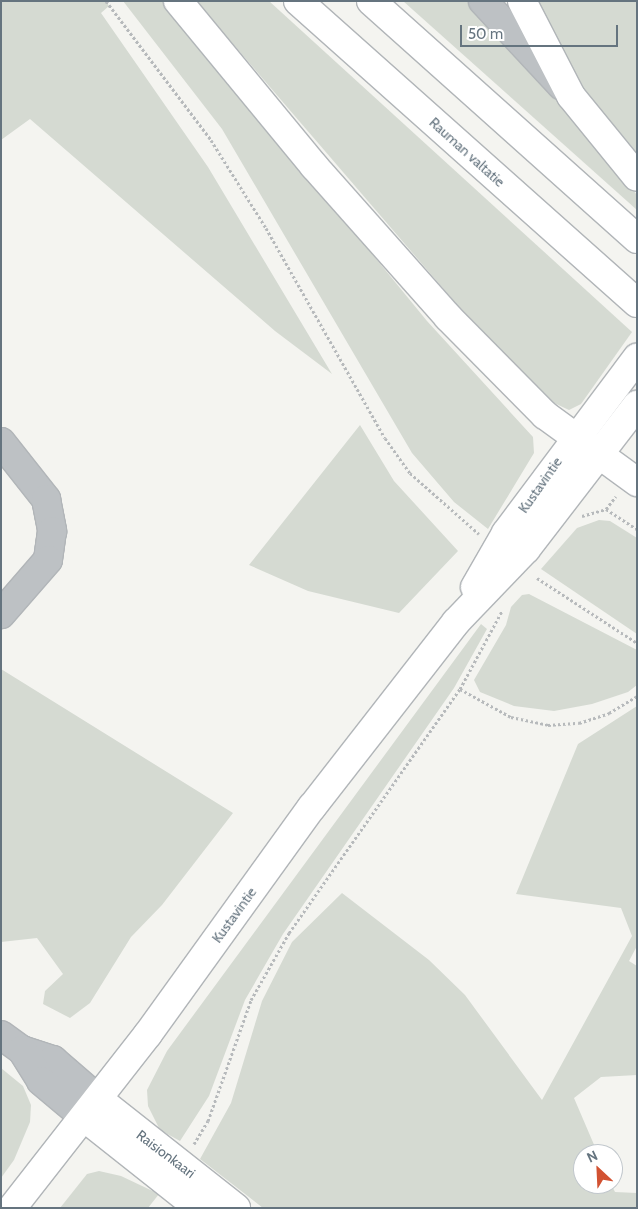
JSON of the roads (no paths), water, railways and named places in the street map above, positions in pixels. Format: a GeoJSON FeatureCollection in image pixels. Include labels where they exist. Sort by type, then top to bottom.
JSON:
{"type":"FeatureCollection","features":[{"type":"Feature","properties":{"kind":"main road"},"geometry":{"type":"LineString","coordinates":[[178,1],[314,166],[448,317],[573,439],[598,458],[637,482]]}},
{"type":"Feature","properties":{"kind":"main road","name":"Rauman valtatie"},"geometry":{"type":"LineString","coordinates":[[298,1],[637,303]]}},
{"type":"Feature","properties":{"kind":"main road"},"geometry":{"type":"LineString","coordinates":[[371,1],[637,238]]}},
{"type":"Feature","properties":{"kind":"main road"},"geometry":{"type":"LineString","coordinates":[[522,1],[571,96],[637,177]]}},
{"type":"Feature","properties":{"kind":"main road","name":"Kustavintie"},"geometry":{"type":"LineString","coordinates":[[456,622],[506,533],[573,439],[634,362]]}},
{"type":"Feature","properties":{"kind":"main road","name":"Kustavintie"},"geometry":{"type":"LineString","coordinates":[[12,1208],[91,1108],[312,807],[456,622],[526,549],[637,405]]}},
{"type":"Feature","properties":{"kind":"main road","name":"Raisionkaari"},"geometry":{"type":"LineString","coordinates":[[91,1108],[199,1208]]}},
{"type":"Feature","properties":{"kind":"main road","name":"Raisionkaari"},"geometry":{"type":"LineString","coordinates":[[91,1108],[236,1208]]}},
{"type":"Feature","properties":{"kind":"street"},"geometry":{"type":"LineString","coordinates":[[482,1],[571,96]]}},
{"type":"Feature","properties":{"kind":"street"},"geometry":{"type":"LineString","coordinates":[[1,442],[46,499],[52,532],[48,560],[1,614]]}},
{"type":"Feature","properties":{"kind":"street"},"geometry":{"type":"LineString","coordinates":[[12,1043],[41,1081],[91,1108]]}}]}
